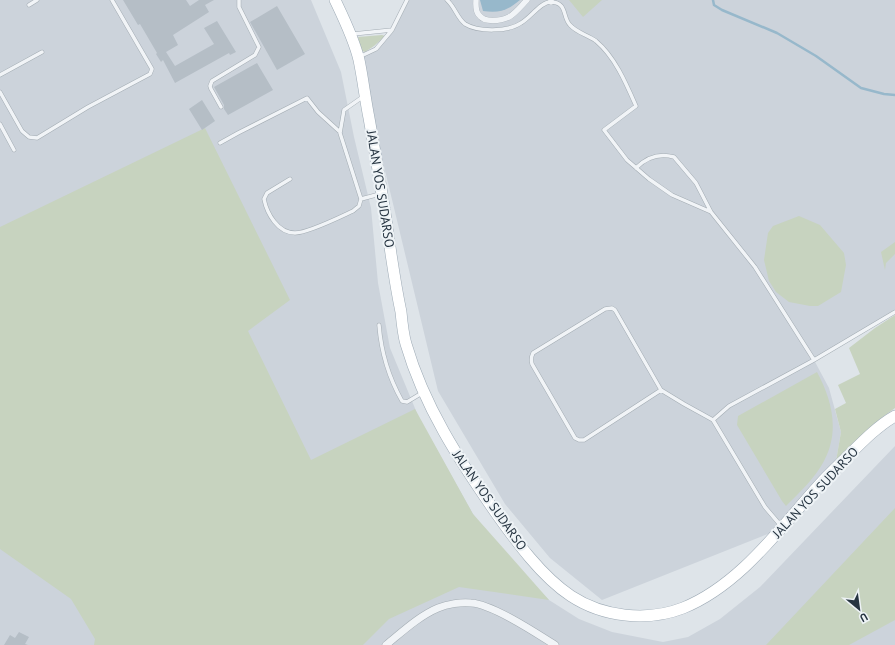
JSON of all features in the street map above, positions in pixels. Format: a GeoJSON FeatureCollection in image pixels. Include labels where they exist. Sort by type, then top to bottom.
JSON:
{"type":"FeatureCollection","features":[{"type":"Feature","properties":{"kind":"main road","name":"JALAN YOS SUDARSO"},"geometry":{"type":"LineString","coordinates":[[336,0],[358,58],[382,193],[405,340],[423,392],[462,463],[513,537],[541,569],[560,588],[572,597],[604,611],[650,617],[666,614],[706,597],[726,583],[783,528],[820,484],[860,444],[895,416]]}},
{"type":"Feature","properties":{"kind":"street"},"geometry":{"type":"LineString","coordinates":[[476,0],[476,7],[479,16],[483,19],[499,20],[512,15],[527,0]]}},
{"type":"Feature","properties":{"kind":"street"},"geometry":{"type":"LineString","coordinates":[[386,645],[426,614],[439,608],[459,603],[472,603],[496,610],[555,645]]}},
{"type":"Feature","properties":{"kind":"lane"},"geometry":{"type":"LineString","coordinates":[[29,4],[37,0]]}},
{"type":"Feature","properties":{"kind":"lane"},"geometry":{"type":"LineString","coordinates":[[0,92],[22,131],[29,137],[37,138],[88,107],[150,74],[152,69],[112,0]]}},
{"type":"Feature","properties":{"kind":"lane"},"geometry":{"type":"LineString","coordinates":[[221,107],[210,90],[212,81],[255,55],[259,47],[239,7],[240,0]]}},
{"type":"Feature","properties":{"kind":"lane"},"geometry":{"type":"LineString","coordinates":[[358,58],[376,48],[392,30],[406,0]]}},
{"type":"Feature","properties":{"kind":"lane"},"geometry":{"type":"LineString","coordinates":[[447,0],[452,4],[461,20],[465,23],[479,29],[488,30],[508,28],[521,24],[545,3],[551,1],[563,7],[570,25],[595,41],[609,55],[627,86],[636,106],[604,130],[627,160],[650,180],[672,194],[711,212]]}},
{"type":"Feature","properties":{"kind":"lane"},"geometry":{"type":"LineString","coordinates":[[350,34],[392,30]]}},
{"type":"Feature","properties":{"kind":"lane"},"geometry":{"type":"LineString","coordinates":[[0,75],[42,52]]}},
{"type":"Feature","properties":{"kind":"lane"},"geometry":{"type":"LineString","coordinates":[[290,179],[268,193],[264,199],[274,221],[289,232],[296,233],[309,229],[347,214],[359,206],[362,199],[340,132],[344,110],[365,96]]}},
{"type":"Feature","properties":{"kind":"lane"},"geometry":{"type":"LineString","coordinates":[[220,143],[307,98],[318,112],[340,132]]}},
{"type":"Feature","properties":{"kind":"lane"},"geometry":{"type":"LineString","coordinates":[[0,124],[14,150]]}},
{"type":"Feature","properties":{"kind":"lane"},"geometry":{"type":"LineString","coordinates":[[636,168],[645,160],[657,156],[669,156],[674,158],[696,183],[711,212],[755,267],[814,360]]}},
{"type":"Feature","properties":{"kind":"lane"},"geometry":{"type":"LineString","coordinates":[[362,199],[382,193]]}},
{"type":"Feature","properties":{"kind":"lane"},"geometry":{"type":"LineString","coordinates":[[661,390],[584,440],[579,440],[575,438],[532,364],[532,355],[605,309],[612,308],[615,310],[661,390],[713,420],[765,507],[783,528]]}},
{"type":"Feature","properties":{"kind":"lane"},"geometry":{"type":"LineString","coordinates":[[713,420],[729,406],[814,360],[895,312]]}},
{"type":"Feature","properties":{"kind":"lane"},"geometry":{"type":"LineString","coordinates":[[379,324],[382,347],[390,374],[402,401],[407,402],[423,392]]}},
{"type":"Feature","properties":{"kind":"shaded area"},"geometry":{"type":"Polygon","coordinates":[[[0,0],[311,0],[341,72],[354,137],[371,208],[378,283],[390,348],[419,418],[473,514],[496,544],[549,600],[579,619],[612,632],[663,642],[688,637],[720,619],[760,587],[895,446],[895,645],[0,645],[0,0]]]}},
{"type":"Feature","properties":{"kind":"shaded area"},"geometry":{"type":"Polygon","coordinates":[[[407,0],[895,0],[895,312],[814,360],[829,388],[841,432],[836,461],[783,528],[602,600],[550,558],[505,504],[438,391],[358,58],[376,49],[392,30],[407,0]]]}},
{"type":"Feature","properties":{"kind":"green space"},"geometry":{"type":"Polygon","coordinates":[[[569,0],[602,0],[583,17],[569,0]]]}},
{"type":"Feature","properties":{"kind":"green space"},"geometry":{"type":"Polygon","coordinates":[[[385,36],[374,46],[365,52],[362,51],[358,37],[385,36]]]}},
{"type":"Feature","properties":{"kind":"green space"},"geometry":{"type":"Polygon","coordinates":[[[205,128],[290,300],[248,331],[311,460],[415,409],[473,514],[549,600],[459,587],[389,619],[363,645],[94,645],[95,639],[71,599],[0,549],[0,227],[205,128]]]}},
{"type":"Feature","properties":{"kind":"green space"},"geometry":{"type":"Polygon","coordinates":[[[799,216],[820,225],[844,253],[846,265],[841,292],[818,306],[789,302],[776,292],[769,281],[764,260],[768,233],[773,226],[799,216]]]}},
{"type":"Feature","properties":{"kind":"green space"},"geometry":{"type":"Polygon","coordinates":[[[895,242],[895,254],[886,263],[885,270],[881,252],[895,242]]]}},
{"type":"Feature","properties":{"kind":"green space"},"geometry":{"type":"Polygon","coordinates":[[[895,315],[895,408],[880,419],[836,461],[841,432],[835,409],[846,403],[838,385],[860,374],[849,348],[895,315]]]}},
{"type":"Feature","properties":{"kind":"green space"},"geometry":{"type":"Polygon","coordinates":[[[817,372],[827,394],[830,405],[833,427],[832,438],[824,461],[816,473],[807,485],[786,506],[737,425],[738,416],[817,372]]]}},
{"type":"Feature","properties":{"kind":"green space"},"geometry":{"type":"Polygon","coordinates":[[[895,508],[895,620],[849,645],[766,645],[895,508]]]}},
{"type":"Feature","properties":{"kind":"water"},"geometry":{"type":"Polygon","coordinates":[[[480,0],[520,0],[507,9],[494,12],[483,11],[480,0]]]}},
{"type":"Feature","properties":{"kind":"building"},"geometry":{"type":"Polygon","coordinates":[[[123,0],[186,0],[190,6],[199,0],[214,0],[205,5],[209,12],[173,35],[178,45],[166,52],[175,66],[214,44],[204,28],[217,21],[236,52],[230,55],[229,53],[175,83],[163,60],[161,62],[140,24],[138,25],[123,0]]]}},
{"type":"Feature","properties":{"kind":"building"},"geometry":{"type":"Polygon","coordinates":[[[277,6],[305,54],[277,70],[250,22],[277,6]]]}},
{"type":"Feature","properties":{"kind":"building"},"geometry":{"type":"Polygon","coordinates":[[[257,63],[273,90],[228,115],[214,87],[257,63]]]}},
{"type":"Feature","properties":{"kind":"building"},"geometry":{"type":"Polygon","coordinates":[[[202,100],[215,121],[202,130],[189,109],[202,100]]]}},
{"type":"Feature","properties":{"kind":"building"},"geometry":{"type":"Polygon","coordinates":[[[19,632],[29,637],[25,644],[28,645],[4,645],[10,635],[15,638],[19,632]]]}},
{"type":"Feature","properties":{"kind":"waterway"},"geometry":{"type":"LineString","coordinates":[[713,0],[714,5],[722,10],[777,33],[816,56],[861,88],[884,94],[895,95]]}}]}
